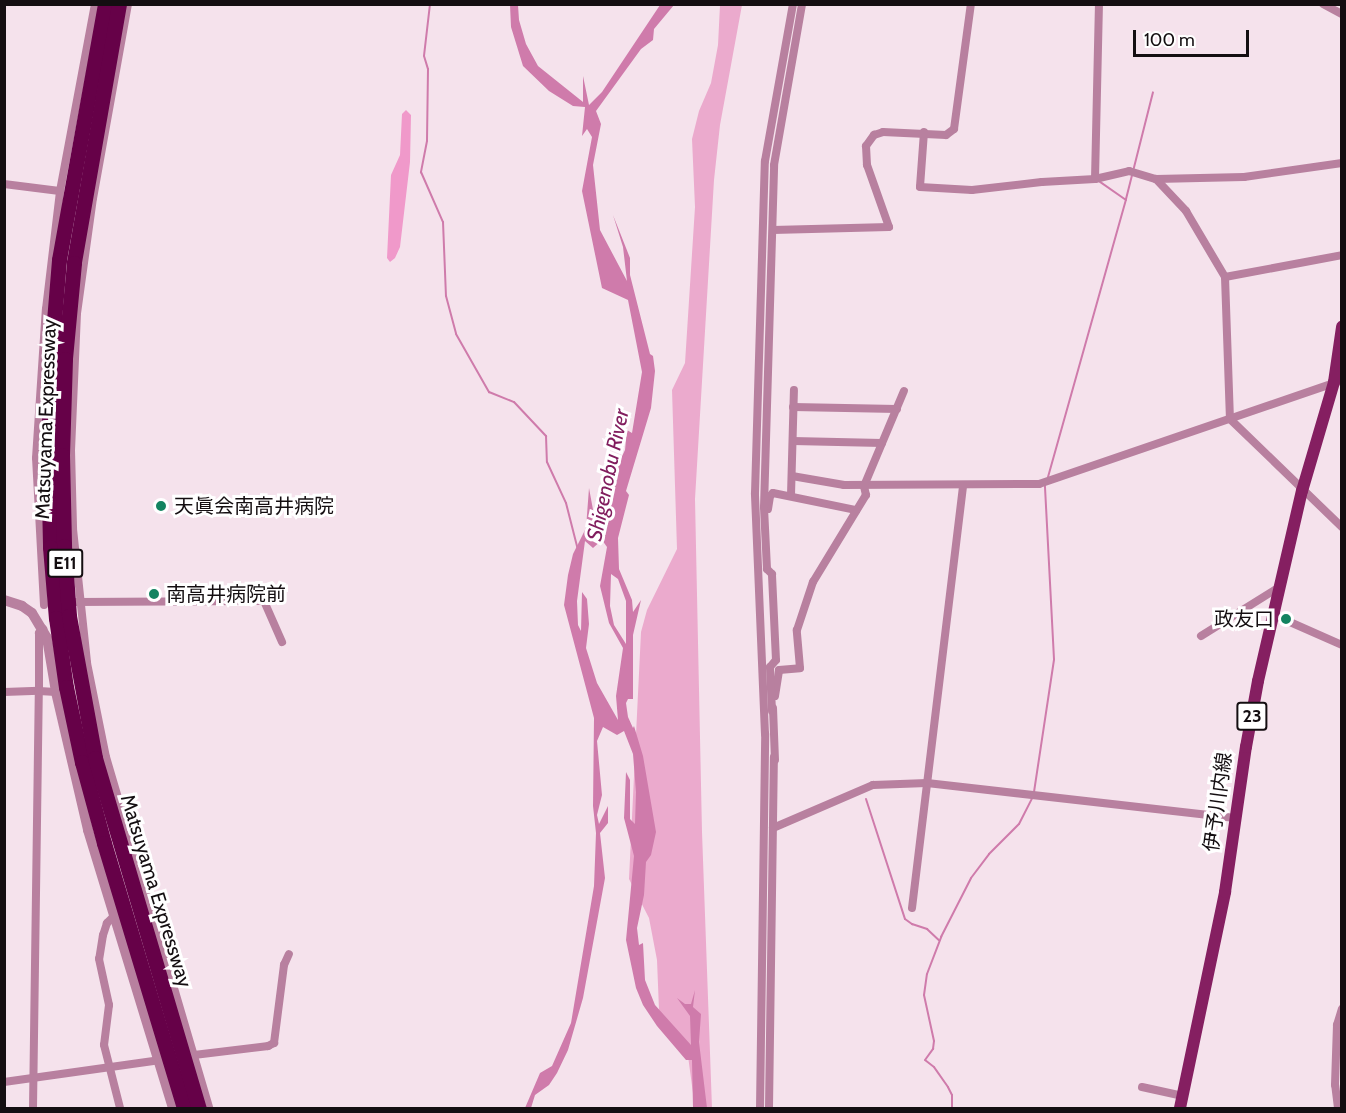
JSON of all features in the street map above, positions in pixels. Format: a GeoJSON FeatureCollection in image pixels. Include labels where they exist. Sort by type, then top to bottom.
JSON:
{"type":"FeatureCollection","features":[{"type":"Feature","properties":{"kind":"highway","name":"Matsuyama Expressway"},"geometry":{"type":"LineString","coordinates":[[105,4],[59,260],[50,380],[48,456],[50,547],[59,641],[82,762],[184,1108]]}},
{"type":"Feature","properties":{"kind":"highway","name":"Matsuyama Expressway"},"geometry":{"type":"LineString","coordinates":[[119,4],[74,263],[64,383],[63,546],[69,616],[95,758],[199,1108]]}},
{"type":"Feature","properties":{"kind":"main road","name":"伊予川内線"},"geometry":{"type":"LineString","coordinates":[[1181,1102],[1225,892],[1250,725],[1302,491],[1338,381],[1341,327]]}},
{"type":"Feature","properties":{"kind":"street"},"geometry":{"type":"LineString","coordinates":[[44,605],[36,458],[45,309],[60,191],[95,4]]}},
{"type":"Feature","properties":{"kind":"street"},"geometry":{"type":"LineString","coordinates":[[128,4],[93,198],[77,313],[71,450],[73,529],[79,602],[93,704],[105,757],[119,811],[209,1108]]}},
{"type":"Feature","properties":{"kind":"street"},"geometry":{"type":"LineString","coordinates":[[760,1108],[765,734],[755,493],[765,161],[792,4]]}},
{"type":"Feature","properties":{"kind":"street"},"geometry":{"type":"LineString","coordinates":[[768,1108],[775,760],[770,667],[776,660],[772,574],[767,568],[764,507],[774,165],[802,4]]}},
{"type":"Feature","properties":{"kind":"street"},"geometry":{"type":"LineString","coordinates":[[773,230],[889,227],[867,165],[866,146],[873,135],[883,132],[924,132],[946,135],[954,129],[971,4]]}},
{"type":"Feature","properties":{"kind":"street"},"geometry":{"type":"LineString","coordinates":[[1095,179],[1099,4]]}},
{"type":"Feature","properties":{"kind":"street"},"geometry":{"type":"LineString","coordinates":[[1323,4],[1341,14]]}},
{"type":"Feature","properties":{"kind":"street"},"geometry":{"type":"LineString","coordinates":[[924,132],[920,187],[972,190],[1095,179],[1129,171],[1156,179],[1244,177],[1341,163]]}},
{"type":"Feature","properties":{"kind":"street"},"geometry":{"type":"LineString","coordinates":[[1156,179],[1186,211],[1226,277],[1230,419],[1341,527]]}},
{"type":"Feature","properties":{"kind":"street"},"geometry":{"type":"LineString","coordinates":[[4,184],[60,191]]}},
{"type":"Feature","properties":{"kind":"street"},"geometry":{"type":"LineString","coordinates":[[1226,277],[1341,255]]}},
{"type":"Feature","properties":{"kind":"street"},"geometry":{"type":"LineString","coordinates":[[792,476],[864,486],[1039,484],[1338,381]]}},
{"type":"Feature","properties":{"kind":"street"},"geometry":{"type":"LineString","coordinates":[[791,495],[794,390]]}},
{"type":"Feature","properties":{"kind":"street"},"geometry":{"type":"LineString","coordinates":[[772,711],[779,670],[800,668],[797,630],[813,582],[866,495],[864,486],[904,391]]}},
{"type":"Feature","properties":{"kind":"street"},"geometry":{"type":"LineString","coordinates":[[794,406],[897,408]]}},
{"type":"Feature","properties":{"kind":"street"},"geometry":{"type":"LineString","coordinates":[[793,441],[882,443]]}},
{"type":"Feature","properties":{"kind":"street"},"geometry":{"type":"LineString","coordinates":[[912,908],[963,486]]}},
{"type":"Feature","properties":{"kind":"street"},"geometry":{"type":"LineString","coordinates":[[757,569],[765,539],[770,496],[773,493],[856,510]]}},
{"type":"Feature","properties":{"kind":"street"},"geometry":{"type":"LineString","coordinates":[[1201,636],[1281,585]]}},
{"type":"Feature","properties":{"kind":"street"},"geometry":{"type":"LineString","coordinates":[[4,600],[22,606],[32,613],[43,629],[88,830],[173,1108]]}},
{"type":"Feature","properties":{"kind":"street"},"geometry":{"type":"LineString","coordinates":[[32,613],[44,605],[79,602],[264,601],[282,642]]}},
{"type":"Feature","properties":{"kind":"street"},"geometry":{"type":"LineString","coordinates":[[1274,615],[1341,645]]}},
{"type":"Feature","properties":{"kind":"street"},"geometry":{"type":"LineString","coordinates":[[33,1108],[39,633],[43,629]]}},
{"type":"Feature","properties":{"kind":"street"},"geometry":{"type":"LineString","coordinates":[[4,692],[56,692]]}},
{"type":"Feature","properties":{"kind":"street"},"geometry":{"type":"LineString","coordinates":[[765,734],[775,760]]}},
{"type":"Feature","properties":{"kind":"street"},"geometry":{"type":"LineString","coordinates":[[773,828],[873,784],[927,783],[1235,818]]}},
{"type":"Feature","properties":{"kind":"street"},"geometry":{"type":"LineString","coordinates":[[114,916],[107,923],[99,950],[109,1005],[104,1033],[120,1108]]}},
{"type":"Feature","properties":{"kind":"street"},"geometry":{"type":"LineString","coordinates":[[194,1055],[268,1046],[274,1043],[284,965],[289,954]]}},
{"type":"Feature","properties":{"kind":"street"},"geometry":{"type":"LineString","coordinates":[[1338,1108],[1335,1086],[1337,1035],[1341,1009]]}},
{"type":"Feature","properties":{"kind":"street"},"geometry":{"type":"LineString","coordinates":[[4,1082],[160,1060]]}},
{"type":"Feature","properties":{"kind":"street"},"geometry":{"type":"LineString","coordinates":[[1142,1087],[1181,1102]]}},
{"type":"Feature","properties":{"kind":"shaded area"},"geometry":{"type":"Polygon","coordinates":[[[510,5],[518,5],[519,20],[526,44],[538,66],[583,102],[583,76],[589,105],[602,92],[660,5],[674,5],[654,29],[653,40],[641,49],[596,111],[601,124],[593,165],[600,230],[627,281],[623,247],[613,215],[630,258],[630,275],[650,354],[653,356],[655,371],[651,408],[626,491],[629,495],[618,538],[619,569],[632,600],[633,612],[641,600],[633,635],[633,699],[628,699],[626,703],[628,717],[633,728],[634,726],[643,756],[656,832],[651,855],[646,862],[644,895],[637,928],[639,945],[643,943],[645,980],[655,1005],[691,1045],[690,1016],[677,998],[685,1004],[691,1004],[695,990],[693,1007],[701,1014],[699,1042],[707,1108],[693,1108],[692,1060],[686,1060],[657,1026],[643,1005],[636,988],[626,940],[634,856],[624,818],[626,772],[630,780],[630,819],[635,824],[636,792],[633,754],[624,731],[617,735],[603,727],[597,741],[602,795],[597,815],[599,824],[608,806],[608,823],[600,833],[605,878],[583,998],[568,1050],[557,1073],[549,1085],[535,1095],[531,1108],[525,1108],[540,1073],[552,1066],[571,1023],[594,886],[596,833],[593,806],[594,718],[564,605],[568,575],[573,554],[586,528],[589,488],[594,515],[625,450],[627,430],[632,433],[642,372],[628,300],[602,288],[582,191],[592,137],[587,129],[582,136],[585,107],[573,106],[549,91],[523,66],[511,27],[510,5]],[[602,540],[593,548],[585,541],[577,601],[578,625],[581,631],[582,592],[587,599],[589,624],[586,648],[597,683],[618,720],[616,696],[623,648],[609,623],[600,586],[607,547],[602,540]],[[611,574],[610,606],[614,625],[626,644],[626,601],[618,579],[611,574]]]}},
{"type":"Feature","properties":{"kind":"shaded area"},"geometry":{"type":"Polygon","coordinates":[[[720,5],[742,5],[720,125],[714,180],[695,499],[702,832],[712,1108],[695,1108],[688,1056],[659,1010],[657,960],[649,918],[629,879],[641,632],[647,610],[677,549],[672,390],[685,363],[695,207],[692,139],[699,111],[711,83],[718,45],[720,5]]]}},
{"type":"Feature","properties":{"kind":"shaded area"},"geometry":{"type":"Polygon","coordinates":[[[406,110],[411,115],[410,162],[400,247],[395,258],[390,262],[387,258],[391,175],[400,155],[402,114],[406,110]]]}},
{"type":"Feature","properties":{"kind":"waterway","name":"Shigenobu River"},"geometry":{"type":"LineString","coordinates":[[430,4],[424,56],[428,69],[427,141],[421,172],[443,222],[446,296],[456,334],[489,392],[514,402],[546,436],[547,462],[566,503],[578,550]]}},
{"type":"Feature","properties":{"kind":"waterway"},"geometry":{"type":"LineString","coordinates":[[1126,199],[1153,92]]}},
{"type":"Feature","properties":{"kind":"waterway"},"geometry":{"type":"LineString","coordinates":[[1048,477],[1126,200],[1099,181]]}},
{"type":"Feature","properties":{"kind":"waterway"},"geometry":{"type":"LineString","coordinates":[[1034,792],[1054,659],[1045,485]]}},
{"type":"Feature","properties":{"kind":"waterway"},"geometry":{"type":"LineString","coordinates":[[952,1108],[952,1095],[948,1087],[934,1067],[925,1060],[933,1049],[934,1041],[924,995],[927,974],[941,937],[971,878],[989,854],[1019,824],[1032,798]]}},
{"type":"Feature","properties":{"kind":"waterway"},"geometry":{"type":"LineString","coordinates":[[866,799],[905,919],[927,929],[939,940]]}},
{"type":"Feature","properties":{"kind":"place","name":"天眞会南高井病院"},"geometry":{"type":"Point","coordinates":[161,506]}},
{"type":"Feature","properties":{"kind":"place","name":"南高井病院前"},"geometry":{"type":"Point","coordinates":[154,594]}},
{"type":"Feature","properties":{"kind":"place","name":"政友口"},"geometry":{"type":"Point","coordinates":[1286,619]}}]}
